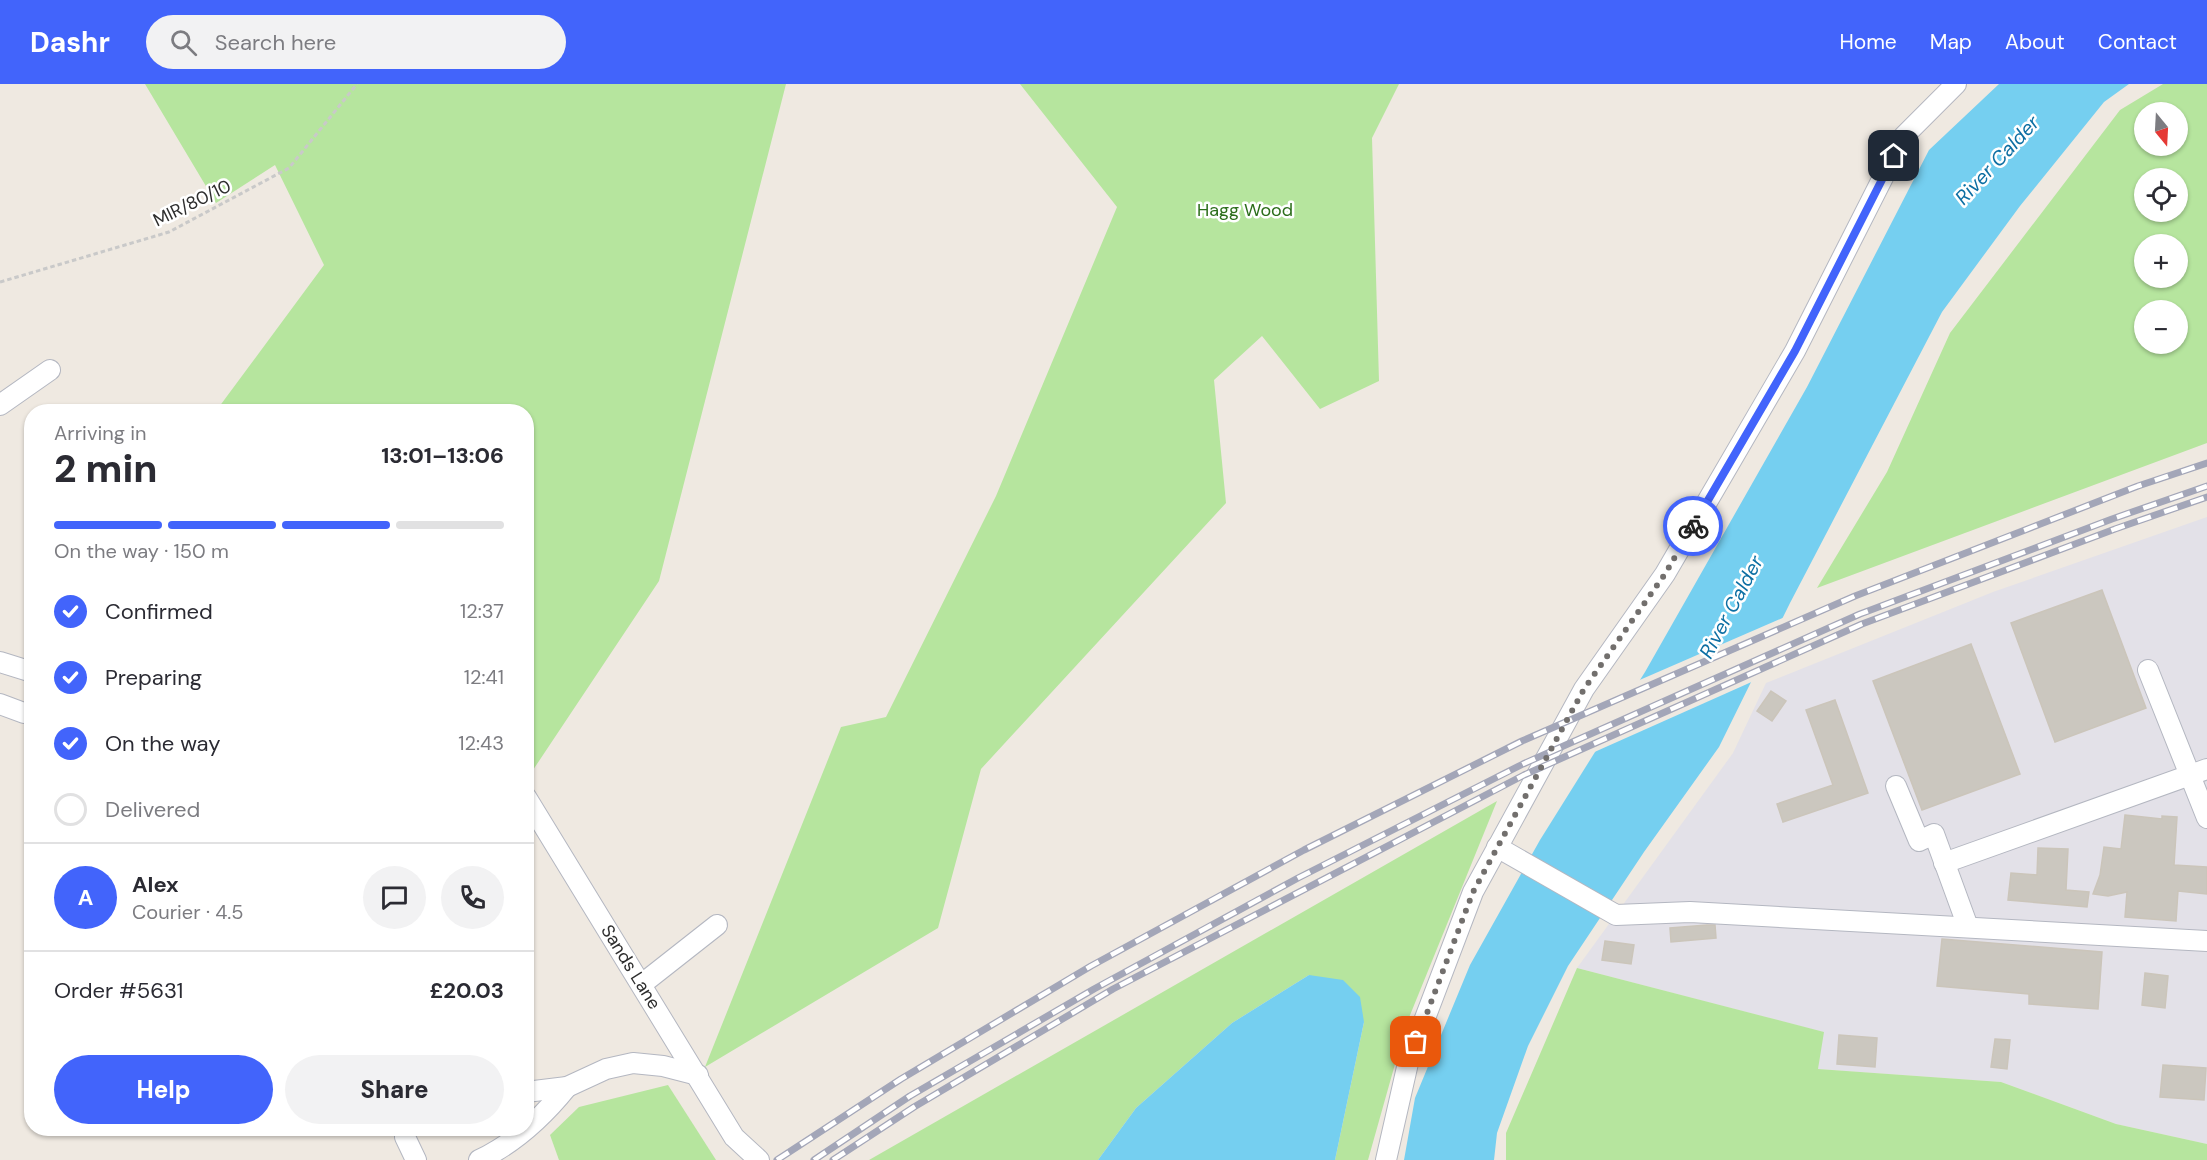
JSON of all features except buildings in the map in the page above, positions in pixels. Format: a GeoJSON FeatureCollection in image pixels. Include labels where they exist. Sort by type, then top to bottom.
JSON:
{"type":"FeatureCollection","features":[{"type":"Feature","properties":{"kind":"street"},"geometry":{"type":"LineString","coordinates":[[1386,1160],[1408,1063],[1473,892],[1504,851],[1584,689],[1665,574],[1784,371],[1904,136],[1956,84]]}},
{"type":"Feature","properties":{"kind":"street"},"geometry":{"type":"LineString","coordinates":[[0,405],[50,370]]}},
{"type":"Feature","properties":{"kind":"street"},"geometry":{"type":"LineString","coordinates":[[0,662],[24,670]]}},
{"type":"Feature","properties":{"kind":"street"},"geometry":{"type":"LineString","coordinates":[[2148,670],[2198,772],[2207,818]]}},
{"type":"Feature","properties":{"kind":"street"},"geometry":{"type":"LineString","coordinates":[[0,704],[24,713]]}},
{"type":"Feature","properties":{"kind":"street"},"geometry":{"type":"LineString","coordinates":[[1944,863],[2198,772]]}},
{"type":"Feature","properties":{"kind":"street"},"geometry":{"type":"LineString","coordinates":[[1896,786],[1919,841],[1934,834],[1968,927]]}},
{"type":"Feature","properties":{"kind":"street","name":"Sands Lane"},"geometry":{"type":"LineString","coordinates":[[534,810],[734,1137],[759,1160]]}},
{"type":"Feature","properties":{"kind":"street"},"geometry":{"type":"LineString","coordinates":[[1504,851],[1616,915],[1690,912],[2207,941]]}},
{"type":"Feature","properties":{"kind":"street"},"geometry":{"type":"LineString","coordinates":[[642,984],[717,925]]}},
{"type":"Feature","properties":{"kind":"street"},"geometry":{"type":"LineString","coordinates":[[534,1091],[567,1087],[606,1069],[633,1063],[663,1066],[698,1075]]}},
{"type":"Feature","properties":{"kind":"street"},"geometry":{"type":"LineString","coordinates":[[534,1124],[567,1087]]}},
{"type":"Feature","properties":{"kind":"street"},"geometry":{"type":"LineString","coordinates":[[405,1136],[416,1160]]}},
{"type":"Feature","properties":{"kind":"street"},"geometry":{"type":"LineString","coordinates":[[479,1160],[519,1136]]}},
{"type":"Feature","properties":{"kind":"path","name":"MIR/80/10"},"geometry":{"type":"LineString","coordinates":[[0,282],[169,232],[289,168],[357,84]]}},
{"type":"Feature","properties":{"kind":"shaded area"},"geometry":{"type":"Polygon","coordinates":[[[2207,517],[2207,1144],[2116,1124],[2001,1082],[1818,1069],[1823,1032],[1577,968],[1733,753],[1766,683],[1993,592],[2207,517]]]}},
{"type":"Feature","properties":{"kind":"green space"},"geometry":{"type":"Polygon","coordinates":[[[145,84],[786,84],[659,581],[534,768],[534,404],[221,404],[324,265],[275,165],[216,203],[145,84]]]}},
{"type":"Feature","properties":{"kind":"green space","name":"Hagg Wood"},"geometry":{"type":"Polygon","coordinates":[[[1020,84],[1399,84],[1372,138],[1379,381],[1320,409],[1262,336],[1214,380],[1226,503],[981,769],[938,928],[705,1067],[841,727],[886,717],[996,496],[1117,207],[1020,84]]]}},
{"type":"Feature","properties":{"kind":"green space"},"geometry":{"type":"Polygon","coordinates":[[[2163,84],[2207,84],[2207,443],[1817,588],[1887,472],[1950,333],[2120,110],[2163,84]]]}},
{"type":"Feature","properties":{"kind":"green space"},"geometry":{"type":"Polygon","coordinates":[[[1497,801],[1406,1025],[1368,1160],[1335,1160],[1364,1022],[1309,975],[1232,1023],[1136,1108],[1098,1160],[869,1160],[1497,801]]]}},
{"type":"Feature","properties":{"kind":"green space"},"geometry":{"type":"Polygon","coordinates":[[[1577,968],[1824,1032],[1818,1069],[2001,1082],[2116,1124],[2207,1144],[2207,1160],[1506,1160],[1506,1133],[1577,968]]]}},
{"type":"Feature","properties":{"kind":"green space"},"geometry":{"type":"Polygon","coordinates":[[[668,1085],[716,1160],[559,1160],[550,1135],[579,1107],[668,1085]]]}},
{"type":"Feature","properties":{"kind":"water","name":"River Calder"},"geometry":{"type":"Polygon","coordinates":[[[1999,84],[2129,84],[2104,102],[2020,206],[1942,312],[1790,603],[1719,747],[1644,852],[1568,966],[1528,1046],[1497,1133],[1494,1160],[1404,1160],[1415,1098],[1470,965],[1540,840],[1645,672],[1807,387],[1929,150],[1999,84]]]}},
{"type":"Feature","properties":{"kind":"water"},"geometry":{"type":"Polygon","coordinates":[[[1309,975],[1343,980],[1360,997],[1364,1022],[1335,1160],[1098,1160],[1136,1108],[1232,1023],[1309,975]]]}},
{"type":"Feature","properties":{"kind":"pier"},"geometry":{"type":"Polygon","coordinates":[[[1787,616],[1756,680],[1590,754],[1635,682],[1787,616]]]}},
{"type":"Feature","properties":{"kind":"railway"},"geometry":{"type":"LineString","coordinates":[[777,1160],[901,1079],[1091,966],[1304,850],[1522,741],[1855,596],[2138,486],[2207,463]]}},
{"type":"Feature","properties":{"kind":"railway"},"geometry":{"type":"LineString","coordinates":[[814,1160],[910,1096],[1094,989],[1298,878],[1523,764],[1860,614],[2112,519],[2207,486]]}},
{"type":"Feature","properties":{"kind":"railway"},"geometry":{"type":"LineString","coordinates":[[833,1160],[914,1107],[1113,989],[1524,775],[1862,624],[2207,497]]}},
{"type":"Feature","properties":{"kind":"way so far"},"geometry":{"type":"LineString","coordinates":[[1416,1042],[1473,892],[1584,689],[1665,574],[1693,526]]}},
{"type":"Feature","properties":{"kind":"route"},"geometry":{"type":"LineString","coordinates":[[1693,526],[1795,351],[1894,156]]}}]}
